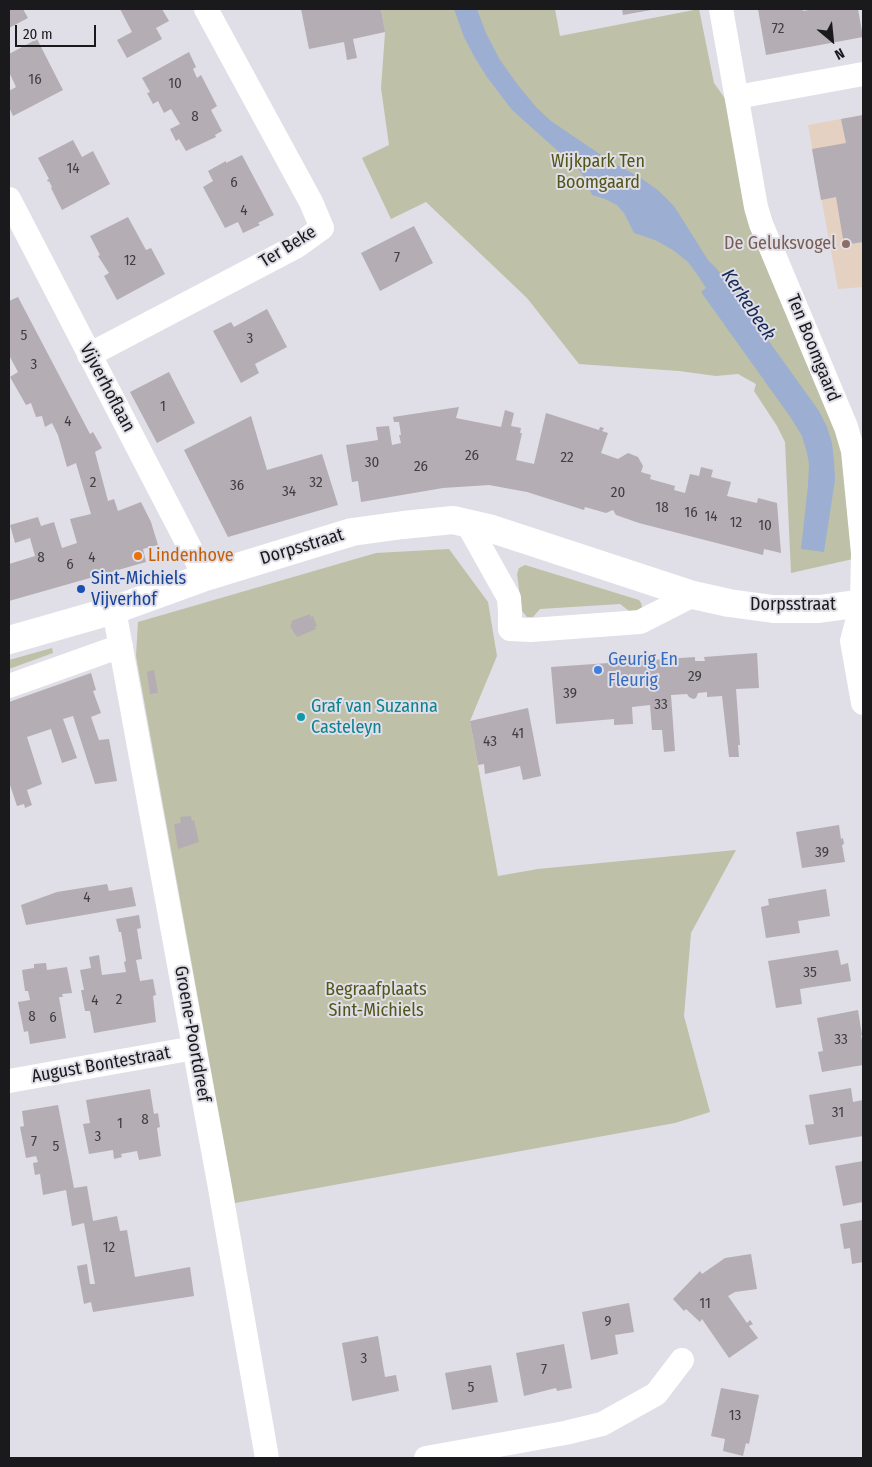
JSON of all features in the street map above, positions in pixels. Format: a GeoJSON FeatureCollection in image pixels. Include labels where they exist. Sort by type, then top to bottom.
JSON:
{"type":"FeatureCollection","features":[{"type":"Feature","properties":{"kind":"street","name":"Ter Beke"},"geometry":{"type":"LineString","coordinates":[[89,355],[297,246],[322,228],[312,202],[206,9]]}},
{"type":"Feature","properties":{"kind":"street","name":"Ten Boomgaard"},"geometry":{"type":"LineString","coordinates":[[720,9],[756,207],[761,224],[842,418],[852,451],[863,553],[863,603],[852,641],[863,704]]}},
{"type":"Feature","properties":{"kind":"street"},"geometry":{"type":"LineString","coordinates":[[737,98],[863,74]]}},
{"type":"Feature","properties":{"kind":"street","name":"Vijverhoflaan"},"geometry":{"type":"LineString","coordinates":[[9,199],[205,577]]}},
{"type":"Feature","properties":{"kind":"street","name":"Dorpsstraat"},"geometry":{"type":"LineString","coordinates":[[9,640],[114,610],[205,577],[352,532],[453,520],[492,529],[693,595],[729,603],[773,609],[819,608],[863,603]]}},
{"type":"Feature","properties":{"kind":"street"},"geometry":{"type":"LineString","coordinates":[[467,523],[509,598],[510,629],[531,630],[640,622],[693,595]]}},
{"type":"Feature","properties":{"kind":"street","name":"Groene-Poortdreef"},"geometry":{"type":"LineString","coordinates":[[114,610],[267,1458]]}},
{"type":"Feature","properties":{"kind":"street"},"geometry":{"type":"LineString","coordinates":[[9,686],[121,646]]}},
{"type":"Feature","properties":{"kind":"street","name":"August Bontestraat"},"geometry":{"type":"LineString","coordinates":[[9,1082],[194,1048]]}},
{"type":"Feature","properties":{"kind":"street"},"geometry":{"type":"LineString","coordinates":[[426,1458],[565,1433],[602,1424],[656,1394],[682,1360]]}},
{"type":"Feature","properties":{"kind":"shaded area","name":"De Geluksvogel"},"geometry":{"type":"Polygon","coordinates":[[[863,115],[863,287],[838,289],[808,125],[863,115]]]}},
{"type":"Feature","properties":{"kind":"green space","name":"Wijkpark Ten Boomgaard"},"geometry":{"type":"Polygon","coordinates":[[[381,9],[555,9],[560,36],[699,9],[714,83],[728,103],[840,435],[853,559],[791,573],[785,442],[754,391],[756,384],[738,374],[716,376],[679,371],[579,364],[527,298],[426,202],[391,219],[362,158],[389,145],[381,88],[385,33],[381,9]]]}},
{"type":"Feature","properties":{"kind":"green space","name":"Begraafplaats Sint-Michiels"},"geometry":{"type":"Polygon","coordinates":[[[449,549],[488,602],[497,656],[470,721],[498,876],[538,869],[736,850],[691,933],[684,1016],[710,1112],[675,1123],[235,1203],[136,656],[138,622],[376,553],[449,549]]]}},
{"type":"Feature","properties":{"kind":"green space"},"geometry":{"type":"Polygon","coordinates":[[[525,565],[639,600],[642,607],[638,611],[629,611],[620,604],[540,609],[533,617],[527,617],[522,611],[517,574],[519,568],[525,565]]]}},
{"type":"Feature","properties":{"kind":"green space"},"geometry":{"type":"Polygon","coordinates":[[[52,648],[53,653],[9,669],[9,660],[52,648]]]}},
{"type":"Feature","properties":{"kind":"water"},"geometry":{"type":"Polygon","coordinates":[[[454,9],[477,9],[486,33],[500,60],[536,107],[551,121],[613,163],[638,176],[659,191],[674,206],[708,260],[717,269],[819,411],[832,443],[835,480],[824,552],[801,549],[809,464],[802,436],[701,292],[706,288],[699,277],[688,262],[673,250],[655,240],[634,233],[624,213],[617,205],[592,195],[578,169],[512,110],[475,58],[464,37],[454,9]]]}},
{"type":"Feature","properties":{"kind":"building"},"geometry":{"type":"Polygon","coordinates":[[[9,9],[23,9],[28,18],[9,28],[9,9]]]}},
{"type":"Feature","properties":{"kind":"building"},"geometry":{"type":"Polygon","coordinates":[[[120,9],[162,9],[169,21],[156,28],[162,39],[127,58],[117,40],[132,32],[120,9]]]}},
{"type":"Feature","properties":{"kind":"building"},"geometry":{"type":"Polygon","coordinates":[[[301,9],[381,9],[385,32],[353,39],[357,58],[347,60],[344,42],[309,49],[301,9]]]}},
{"type":"Feature","properties":{"kind":"building"},"geometry":{"type":"Polygon","coordinates":[[[622,9],[651,9],[651,10],[623,15],[622,9]]]}},
{"type":"Feature","properties":{"kind":"building"},"geometry":{"type":"Polygon","coordinates":[[[758,9],[803,9],[803,11],[814,9],[858,9],[863,37],[766,55],[758,9]]]}},
{"type":"Feature","properties":{"kind":"building"},"geometry":{"type":"Polygon","coordinates":[[[37,39],[63,90],[13,116],[9,107],[9,91],[16,87],[9,72],[9,54],[37,39]]]}},
{"type":"Feature","properties":{"kind":"building"},"geometry":{"type":"Polygon","coordinates":[[[189,52],[196,67],[193,69],[197,78],[201,75],[217,106],[211,110],[222,131],[215,135],[216,137],[186,151],[179,139],[176,141],[170,129],[180,124],[171,109],[164,113],[158,101],[153,104],[147,93],[150,92],[142,78],[189,52]]]}},
{"type":"Feature","properties":{"kind":"building"},"geometry":{"type":"Polygon","coordinates":[[[863,115],[863,242],[844,245],[836,197],[821,200],[812,149],[846,143],[841,119],[863,115]]]}},
{"type":"Feature","properties":{"kind":"building"},"geometry":{"type":"Polygon","coordinates":[[[73,140],[82,157],[93,151],[110,184],[62,210],[38,158],[73,140]]]}},
{"type":"Feature","properties":{"kind":"building"},"geometry":{"type":"Polygon","coordinates":[[[242,155],[274,215],[258,223],[260,225],[243,233],[238,222],[225,228],[203,187],[213,181],[208,171],[242,155]]]}},
{"type":"Feature","properties":{"kind":"building"},"geometry":{"type":"Polygon","coordinates":[[[128,217],[146,250],[151,248],[165,274],[117,300],[104,276],[109,273],[98,256],[100,255],[90,236],[128,217]]]}},
{"type":"Feature","properties":{"kind":"building"},"geometry":{"type":"Polygon","coordinates":[[[414,226],[433,263],[380,291],[361,253],[414,226]]]}},
{"type":"Feature","properties":{"kind":"building"},"geometry":{"type":"Polygon","coordinates":[[[18,297],[90,434],[93,432],[102,448],[95,452],[108,501],[114,499],[118,511],[141,502],[151,522],[158,545],[143,549],[146,562],[9,601],[9,564],[35,556],[30,538],[15,543],[10,525],[38,517],[41,526],[54,522],[62,548],[77,543],[70,519],[91,514],[76,463],[67,467],[58,435],[52,423],[45,427],[42,416],[36,417],[31,403],[26,405],[10,377],[18,372],[9,358],[9,301],[18,297]]]}},
{"type":"Feature","properties":{"kind":"building"},"geometry":{"type":"Polygon","coordinates":[[[267,309],[287,347],[255,364],[259,373],[241,383],[213,331],[231,322],[234,327],[267,309]]]}},
{"type":"Feature","properties":{"kind":"building"},"geometry":{"type":"Polygon","coordinates":[[[169,372],[195,423],[157,443],[130,392],[169,372]]]}},
{"type":"Feature","properties":{"kind":"building"},"geometry":{"type":"Polygon","coordinates":[[[459,407],[456,418],[501,427],[505,410],[514,413],[511,426],[521,428],[520,433],[522,433],[516,460],[534,464],[546,413],[599,430],[600,427],[604,428],[602,431],[608,433],[601,453],[618,459],[628,453],[638,457],[643,466],[641,472],[651,475],[650,479],[675,486],[674,490],[685,493],[690,474],[699,476],[701,467],[713,470],[711,477],[731,482],[727,496],[757,503],[758,498],[777,503],[781,553],[764,549],[763,555],[639,523],[616,515],[613,510],[606,513],[585,507],[584,510],[527,492],[489,485],[443,488],[361,502],[358,481],[352,482],[346,445],[378,440],[376,427],[389,426],[392,445],[401,443],[399,422],[394,422],[393,417],[459,407]]]}},
{"type":"Feature","properties":{"kind":"building"},"geometry":{"type":"Polygon","coordinates":[[[251,416],[267,470],[322,454],[338,505],[228,537],[184,450],[251,416]]]}},
{"type":"Feature","properties":{"kind":"building"},"geometry":{"type":"Polygon","coordinates":[[[310,614],[311,617],[313,616],[317,626],[315,627],[316,629],[297,637],[290,625],[292,624],[291,621],[310,614]]]}},
{"type":"Feature","properties":{"kind":"building"},"geometry":{"type":"Polygon","coordinates":[[[757,653],[759,688],[736,689],[740,745],[738,745],[739,757],[729,757],[722,696],[707,697],[707,692],[698,693],[696,698],[693,699],[687,694],[671,695],[675,751],[664,752],[662,730],[652,730],[650,705],[632,707],[633,724],[614,725],[614,719],[556,724],[551,667],[695,657],[695,661],[705,661],[704,657],[757,653]]]}},
{"type":"Feature","properties":{"kind":"building"},"geometry":{"type":"Polygon","coordinates":[[[154,670],[158,693],[150,694],[147,672],[154,670]]]}},
{"type":"Feature","properties":{"kind":"building"},"geometry":{"type":"Polygon","coordinates":[[[91,673],[96,690],[93,691],[101,713],[91,717],[99,740],[109,739],[117,781],[95,784],[73,716],[63,719],[77,758],[62,763],[51,729],[27,737],[42,784],[27,790],[32,805],[25,808],[24,804],[17,806],[9,782],[9,702],[91,673]]]}},
{"type":"Feature","properties":{"kind":"building"},"geometry":{"type":"Polygon","coordinates":[[[528,708],[541,776],[523,780],[520,766],[485,774],[484,764],[478,765],[470,721],[528,708]]]}},
{"type":"Feature","properties":{"kind":"building"},"geometry":{"type":"Polygon","coordinates":[[[191,816],[192,821],[194,820],[199,842],[178,849],[174,824],[181,823],[180,817],[191,816]]]}},
{"type":"Feature","properties":{"kind":"building"},"geometry":{"type":"Polygon","coordinates":[[[839,825],[841,839],[843,838],[844,844],[842,845],[845,862],[802,868],[796,832],[839,825]]]}},
{"type":"Feature","properties":{"kind":"building"},"geometry":{"type":"Polygon","coordinates":[[[107,884],[109,891],[132,887],[136,906],[26,925],[21,905],[57,892],[107,884]]]}},
{"type":"Feature","properties":{"kind":"building"},"geometry":{"type":"Polygon","coordinates":[[[826,889],[830,916],[798,921],[800,933],[766,938],[761,907],[769,905],[768,899],[826,889]]]}},
{"type":"Feature","properties":{"kind":"building"},"geometry":{"type":"Polygon","coordinates":[[[139,915],[141,928],[137,929],[142,959],[136,960],[140,981],[153,979],[156,995],[153,996],[156,1022],[94,1033],[90,1011],[85,1011],[81,990],[84,990],[80,970],[91,968],[89,957],[99,955],[102,975],[126,972],[121,932],[119,932],[116,919],[139,915]]]}},
{"type":"Feature","properties":{"kind":"building"},"geometry":{"type":"Polygon","coordinates":[[[838,950],[841,965],[848,963],[851,981],[800,989],[802,1004],[776,1008],[768,961],[838,950]]]}},
{"type":"Feature","properties":{"kind":"building"},"geometry":{"type":"Polygon","coordinates":[[[46,963],[47,970],[67,967],[72,993],[62,994],[63,997],[59,997],[66,1038],[30,1044],[28,1031],[24,1032],[18,1002],[30,1000],[28,991],[25,991],[22,970],[34,968],[34,964],[46,963]]]}},
{"type":"Feature","properties":{"kind":"building"},"geometry":{"type":"Polygon","coordinates":[[[858,1010],[863,1046],[863,1065],[822,1072],[818,1052],[823,1051],[817,1018],[858,1010]]]}},
{"type":"Feature","properties":{"kind":"building"},"geometry":{"type":"Polygon","coordinates":[[[851,1088],[853,1102],[863,1100],[863,1136],[809,1145],[805,1125],[814,1124],[809,1095],[851,1088]]]}},
{"type":"Feature","properties":{"kind":"building"},"geometry":{"type":"Polygon","coordinates":[[[150,1089],[154,1114],[158,1113],[160,1127],[157,1128],[161,1156],[139,1160],[137,1151],[121,1154],[122,1157],[114,1159],[113,1150],[89,1154],[83,1124],[90,1123],[86,1100],[150,1089]]]}},
{"type":"Feature","properties":{"kind":"building"},"geometry":{"type":"Polygon","coordinates":[[[58,1105],[74,1188],[87,1186],[93,1221],[117,1216],[120,1231],[127,1230],[135,1277],[190,1267],[194,1296],[93,1312],[91,1302],[84,1304],[77,1266],[87,1264],[90,1284],[95,1284],[84,1223],[72,1226],[66,1190],[43,1195],[40,1174],[35,1175],[33,1163],[38,1162],[36,1156],[26,1158],[20,1127],[24,1126],[22,1111],[58,1105]]]}},
{"type":"Feature","properties":{"kind":"building"},"geometry":{"type":"Polygon","coordinates":[[[863,1161],[863,1202],[843,1206],[835,1166],[863,1161]]]}},
{"type":"Feature","properties":{"kind":"building"},"geometry":{"type":"Polygon","coordinates":[[[863,1220],[863,1262],[852,1264],[850,1248],[844,1249],[840,1224],[863,1220]]]}},
{"type":"Feature","properties":{"kind":"building"},"geometry":{"type":"Polygon","coordinates":[[[751,1254],[757,1289],[735,1292],[728,1296],[747,1323],[750,1320],[753,1324],[749,1326],[758,1338],[729,1358],[702,1319],[700,1322],[686,1309],[684,1311],[673,1299],[700,1271],[702,1274],[725,1258],[751,1254]]]}},
{"type":"Feature","properties":{"kind":"building"},"geometry":{"type":"Polygon","coordinates":[[[629,1303],[634,1332],[615,1335],[618,1354],[591,1360],[582,1312],[629,1303]]]}},
{"type":"Feature","properties":{"kind":"building"},"geometry":{"type":"Polygon","coordinates":[[[378,1336],[385,1377],[396,1375],[399,1391],[352,1401],[342,1343],[378,1336]]]}},
{"type":"Feature","properties":{"kind":"building"},"geometry":{"type":"Polygon","coordinates":[[[564,1344],[572,1388],[557,1391],[556,1388],[524,1396],[516,1353],[564,1344]]]}},
{"type":"Feature","properties":{"kind":"building"},"geometry":{"type":"Polygon","coordinates":[[[491,1365],[498,1402],[452,1410],[445,1373],[491,1365]]]}},
{"type":"Feature","properties":{"kind":"building"},"geometry":{"type":"Polygon","coordinates":[[[721,1388],[759,1395],[749,1444],[746,1443],[743,1456],[723,1451],[725,1439],[711,1436],[721,1388]]]}},
{"type":"Feature","properties":{"kind":"place","name":"De Geluksvogel"},"geometry":{"type":"Point","coordinates":[846,244]}},
{"type":"Feature","properties":{"kind":"place","name":"Lindenhove"},"geometry":{"type":"Point","coordinates":[138,556]}},
{"type":"Feature","properties":{"kind":"place","name":"Sint-Michiels Vijverhof"},"geometry":{"type":"Point","coordinates":[81,589]}},
{"type":"Feature","properties":{"kind":"place","name":"Geurig En Fleurig"},"geometry":{"type":"Point","coordinates":[598,670]}},
{"type":"Feature","properties":{"kind":"place","name":"Graf van Suzanna Casteleyn"},"geometry":{"type":"Point","coordinates":[301,717]}},
{"type":"Feature","properties":{"kind":"water label","name":"Kerkebeek"},"geometry":{"type":"Point","coordinates":[748,305]}}]}
